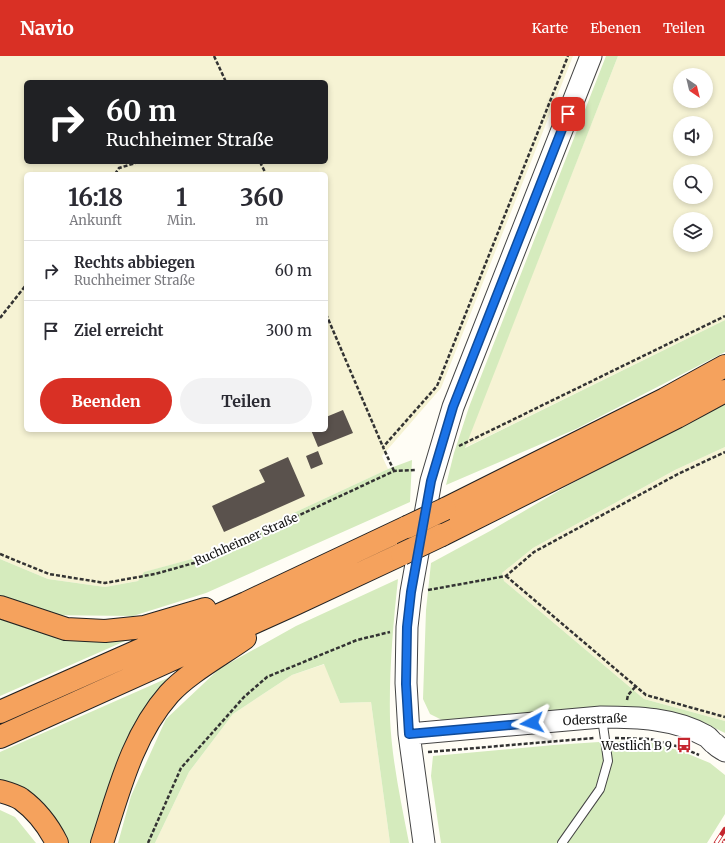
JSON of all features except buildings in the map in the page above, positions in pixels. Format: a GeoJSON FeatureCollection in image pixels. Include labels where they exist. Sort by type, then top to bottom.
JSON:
{"type":"FeatureCollection","features":[{"type":"Feature","properties":{"kind":"highway"},"geometry":{"type":"LineString","coordinates":[[0,712],[246,604],[446,509],[665,399],[725,366]]}},
{"type":"Feature","properties":{"kind":"highway"},"geometry":{"type":"LineString","coordinates":[[0,737],[295,604],[442,535],[663,424],[725,391]]}},
{"type":"Feature","properties":{"kind":"highway"},"geometry":{"type":"LineString","coordinates":[[0,607],[66,629],[104,631],[144,627],[199,610],[246,604]]}},
{"type":"Feature","properties":{"kind":"highway"},"geometry":{"type":"LineString","coordinates":[[102,843],[132,753],[147,725],[169,694],[189,676],[295,604]]}},
{"type":"Feature","properties":{"kind":"highway"},"geometry":{"type":"LineString","coordinates":[[0,791],[20,798],[35,812],[52,832],[57,843]]}},
{"type":"Feature","properties":{"kind":"street"},"geometry":{"type":"LineString","coordinates":[[424,843],[417,733],[406,684],[407,627],[411,592],[431,481],[453,407],[591,56]]}},
{"type":"Feature","properties":{"kind":"street","name":"Oderstraße"},"geometry":{"type":"LineString","coordinates":[[417,733],[603,727],[627,717],[651,718],[683,726],[716,737],[714,744],[725,751]]}},
{"type":"Feature","properties":{"kind":"lane"},"geometry":{"type":"LineString","coordinates":[[562,843],[600,789],[608,761],[603,727]]}},
{"type":"Feature","properties":{"kind":"path"},"geometry":{"type":"LineString","coordinates":[[214,56],[225,80]]}},
{"type":"Feature","properties":{"kind":"path"},"geometry":{"type":"LineString","coordinates":[[384,448],[437,386],[568,56]]}},
{"type":"Feature","properties":{"kind":"path"},"geometry":{"type":"LineString","coordinates":[[116,172],[119,168],[132,164]]}},
{"type":"Feature","properties":{"kind":"path"},"geometry":{"type":"LineString","coordinates":[[0,318],[24,288]]}},
{"type":"Feature","properties":{"kind":"path"},"geometry":{"type":"LineString","coordinates":[[458,446],[725,316]]}},
{"type":"Feature","properties":{"kind":"path"},"geometry":{"type":"LineString","coordinates":[[328,319],[394,471]]}},
{"type":"Feature","properties":{"kind":"path"},"geometry":{"type":"LineString","coordinates":[[411,592],[506,576],[534,552],[678,474],[725,452]]}},
{"type":"Feature","properties":{"kind":"path","name":"Ruchheimer Straße"},"geometry":{"type":"LineString","coordinates":[[0,554],[49,574],[105,582],[155,574],[200,561],[394,471],[416,470],[437,458]]}},
{"type":"Feature","properties":{"kind":"path"},"geometry":{"type":"LineString","coordinates":[[506,576],[646,695],[725,717]]}},
{"type":"Feature","properties":{"kind":"path"},"geometry":{"type":"LineString","coordinates":[[148,843],[181,768],[244,697],[267,677],[357,640],[407,627]]}},
{"type":"Feature","properties":{"kind":"path"},"geometry":{"type":"LineString","coordinates":[[417,733],[427,752],[603,727],[680,747],[701,756]]}},
{"type":"Feature","properties":{"kind":"shaded area"},"geometry":{"type":"Polygon","coordinates":[[[0,56],[573,56],[441,388],[382,456],[388,469],[199,557],[145,572],[138,581],[105,587],[48,579],[0,559],[0,56]]]}},
{"type":"Feature","properties":{"kind":"shaded area"},"geometry":{"type":"Polygon","coordinates":[[[618,56],[725,56],[725,320],[464,448],[618,56]]]}},
{"type":"Feature","properties":{"kind":"shaded area"},"geometry":{"type":"Polygon","coordinates":[[[725,447],[725,721],[644,699],[504,581],[502,573],[533,548],[675,470],[725,447]]]}},
{"type":"Feature","properties":{"kind":"shaded area"},"geometry":{"type":"Polygon","coordinates":[[[325,664],[340,703],[371,702],[390,843],[155,843],[189,772],[233,714],[292,675],[325,664]]]}},
{"type":"Feature","properties":{"kind":"green space"},"geometry":{"type":"Polygon","coordinates":[[[606,56],[618,56],[465,448],[725,320],[725,352],[576,429],[446,485],[454,453],[469,407],[606,56]]]}},
{"type":"Feature","properties":{"kind":"green space"},"geometry":{"type":"Polygon","coordinates":[[[725,404],[725,447],[675,470],[533,548],[502,573],[504,581],[644,699],[725,721],[725,733],[696,719],[620,707],[444,721],[430,714],[423,699],[426,610],[431,563],[490,531],[567,486],[725,404]]]}},
{"type":"Feature","properties":{"kind":"green space"},"geometry":{"type":"Polygon","coordinates":[[[412,460],[410,502],[206,593],[133,616],[40,615],[0,595],[0,559],[48,579],[105,587],[138,581],[144,572],[199,557],[388,469],[412,460]]]}},
{"type":"Feature","properties":{"kind":"green space"},"geometry":{"type":"Polygon","coordinates":[[[398,579],[394,614],[390,684],[390,719],[395,766],[409,843],[390,843],[371,702],[340,703],[324,664],[292,675],[233,714],[189,772],[155,843],[118,843],[131,796],[166,719],[219,669],[296,626],[398,579]]]}},
{"type":"Feature","properties":{"kind":"green space"},"geometry":{"type":"Polygon","coordinates":[[[0,616],[141,634],[0,696],[0,616]]]}},
{"type":"Feature","properties":{"kind":"green space"},"geometry":{"type":"Polygon","coordinates":[[[170,677],[132,728],[94,843],[65,843],[0,782],[0,752],[170,677]]]}},
{"type":"Feature","properties":{"kind":"green space"},"geometry":{"type":"Polygon","coordinates":[[[614,741],[649,742],[681,751],[710,763],[725,775],[725,814],[707,843],[441,843],[431,776],[433,756],[614,741]]]}},
{"type":"Feature","properties":{"kind":"green space"},"geometry":{"type":"Polygon","coordinates":[[[0,810],[15,817],[36,843],[0,843],[0,810]]]}},
{"type":"Feature","properties":{"kind":"railway"},"geometry":{"type":"LineString","coordinates":[[716,843],[725,829]]}},
{"type":"Feature","properties":{"kind":"place","name":"Westlich B 9"},"geometry":{"type":"Point","coordinates":[684,745]}},
{"type":"Feature","properties":{"kind":"route"},"geometry":{"type":"LineString","coordinates":[[532,723],[409,734],[406,684],[407,627],[411,592],[431,481],[453,407],[568,114]]}}]}
